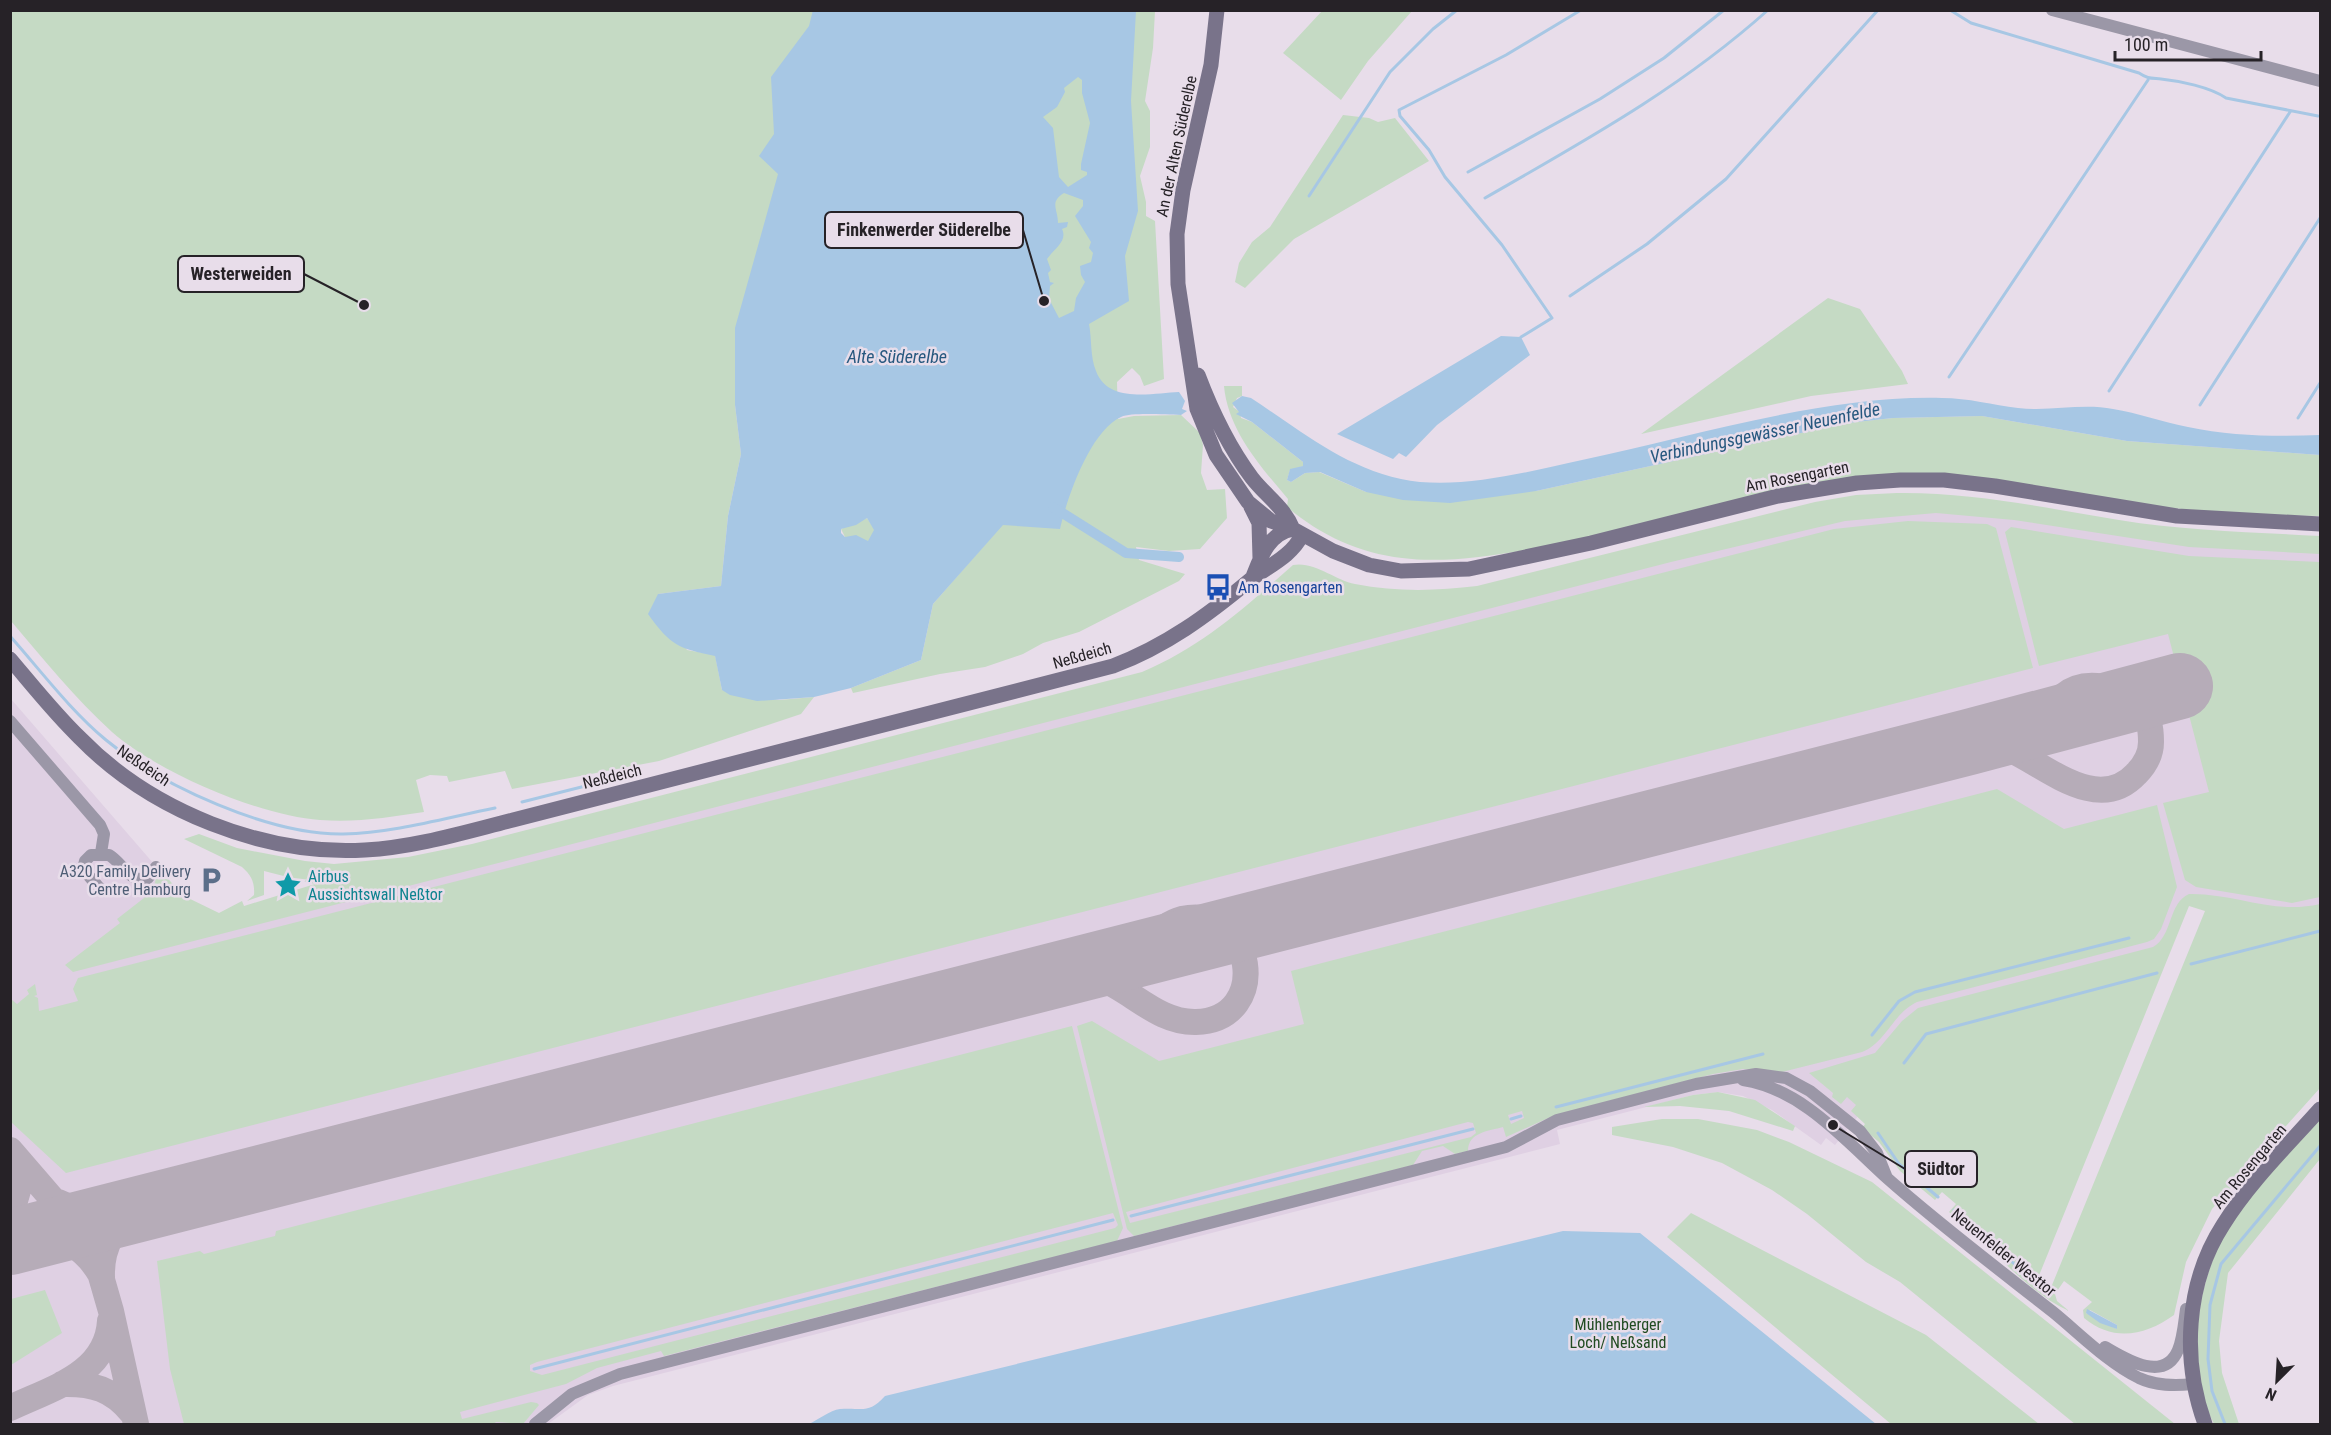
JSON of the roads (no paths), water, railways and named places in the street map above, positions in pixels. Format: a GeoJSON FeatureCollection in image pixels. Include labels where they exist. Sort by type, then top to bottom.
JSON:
{"type":"FeatureCollection","features":[{"type":"Feature","properties":{"kind":"main road","name":"An der Alten Süderelbe"},"geometry":{"type":"LineString","coordinates":[[1217,10],[1211,64],[1183,190],[1177,234],[1178,284],[1192,361],[1193,386],[1203,426],[1225,471],[1248,502],[1271,520],[1297,532]]}},
{"type":"Feature","properties":{"kind":"main road","name":"An der Alten Süderelbe"},"geometry":{"type":"LineString","coordinates":[[1192,361],[1228,444],[1254,480],[1286,513],[1297,532]]}},
{"type":"Feature","properties":{"kind":"main road","name":"Am Rosengarten"},"geometry":{"type":"LineString","coordinates":[[1297,532],[1332,551],[1369,565],[1401,571],[1452,571],[1488,566],[1591,543],[1778,496],[1848,484],[1900,480],[1944,480],[1995,486],[2189,517],[2320,524]]}},
{"type":"Feature","properties":{"kind":"main road"},"geometry":{"type":"LineString","coordinates":[[1248,502],[1259,523],[1260,558]]}},
{"type":"Feature","properties":{"kind":"main road","name":"Neßdeich"},"geometry":{"type":"LineString","coordinates":[[1252,579],[1260,558],[1275,536],[1297,532]]}},
{"type":"Feature","properties":{"kind":"main road","name":"Neßdeich"},"geometry":{"type":"LineString","coordinates":[[10,659],[80,738],[129,780],[158,797],[216,825],[260,839],[307,848],[367,850],[415,843],[513,820],[1113,666],[1147,652],[1223,605],[1252,579],[1271,568],[1297,532]]}},
{"type":"Feature","properties":{"kind":"main road","name":"Am Rosengarten"},"geometry":{"type":"LineString","coordinates":[[2205,1425],[2193,1384],[2191,1334],[2197,1286],[2214,1242],[2234,1208],[2320,1109]]}},
{"type":"Feature","properties":{"kind":"street"},"geometry":{"type":"LineString","coordinates":[[2052,10],[2320,81]]}},
{"type":"Feature","properties":{"kind":"street"},"geometry":{"type":"LineString","coordinates":[[10,721],[100,825],[104,834],[101,853]]}},
{"type":"Feature","properties":{"kind":"street"},"geometry":{"type":"LineString","coordinates":[[101,890],[83,865],[90,855],[101,853],[112,856],[129,875],[138,880],[148,878],[156,867]]}},
{"type":"Feature","properties":{"kind":"street","name":"Neuenfelder Westtor"},"geometry":{"type":"LineString","coordinates":[[535,1425],[547,1412],[572,1394],[620,1374],[1492,1150],[1514,1144],[1557,1120],[1744,1075],[1786,1078],[1810,1091],[1860,1131],[1877,1153],[1887,1178]]}},
{"type":"Feature","properties":{"kind":"street","name":"Neuenfelder Westtor"},"geometry":{"type":"LineString","coordinates":[[1721,1080],[1757,1088],[1785,1100],[1887,1178],[2114,1362],[2141,1379],[2161,1385],[2193,1384]]}},
{"type":"Feature","properties":{"kind":"street","name":"Neuenfelder Westtor"},"geometry":{"type":"LineString","coordinates":[[2072,1328],[2142,1366],[2160,1365],[2177,1352],[2188,1301],[2197,1286]]}},
{"type":"Feature","properties":{"kind":"water","name":"Alte Süderelbe"},"geometry":{"type":"Polygon","coordinates":[[[813,10],[1136,11],[1131,101],[1138,211],[1125,256],[1129,301],[1089,324],[1092,354],[1096,371],[1110,388],[1132,394],[1179,392],[1185,401],[1182,409],[1187,411],[1181,415],[1126,415],[1110,425],[1090,450],[1074,484],[1060,529],[1003,525],[933,604],[921,660],[851,688],[814,697],[757,701],[730,695],[722,690],[715,656],[692,651],[676,644],[663,633],[648,614],[658,594],[721,586],[728,516],[741,454],[735,405],[735,328],[778,174],[759,156],[774,134],[771,77],[809,26],[813,10]],[[1078,77],[1064,88],[1065,92],[1057,107],[1043,117],[1053,128],[1059,177],[1068,187],[1087,175],[1087,172],[1081,170],[1081,164],[1090,123],[1082,93],[1082,80],[1078,77]],[[1064,193],[1059,196],[1055,206],[1058,223],[1068,222],[1067,227],[1062,229],[1062,241],[1047,259],[1051,270],[1048,273],[1050,282],[1054,283],[1050,286],[1049,299],[1059,318],[1074,311],[1076,298],[1085,282],[1080,266],[1091,262],[1093,253],[1089,248],[1091,242],[1075,216],[1083,206],[1083,200],[1064,193]],[[867,518],[856,525],[841,529],[841,533],[845,537],[856,535],[868,541],[874,530],[867,518]]]}},
{"type":"Feature","properties":{"kind":"water"},"geometry":{"type":"Polygon","coordinates":[[[1501,336],[1521,337],[1530,355],[1437,425],[1406,457],[1399,453],[1393,459],[1337,434],[1501,336]]]}},
{"type":"Feature","properties":{"kind":"water","name":"Verbindungsgewässer Neuenfelde"},"geometry":{"type":"Polygon","coordinates":[[[1242,396],[1251,398],[1322,446],[1341,456],[1380,473],[1422,482],[1468,481],[1515,474],[1761,419],[1852,403],[1898,399],[1952,398],[2030,409],[2101,407],[2188,427],[2221,432],[2271,436],[2320,435],[2320,455],[2127,441],[1982,416],[1893,418],[1847,423],[1536,491],[1450,503],[1403,500],[1366,492],[1320,472],[1305,473],[1291,482],[1287,480],[1290,469],[1303,466],[1303,462],[1252,422],[1236,414],[1239,412],[1232,403],[1242,396]]]}},
{"type":"Feature","properties":{"kind":"water","name":"Mühlenberger Loch/ Neßsand"},"geometry":{"type":"Polygon","coordinates":[[[1563,1231],[1640,1233],[1876,1424],[809,1424],[836,1410],[869,1408],[885,1396],[1563,1231]]]}},
{"type":"Feature","properties":{"kind":"water"},"geometry":{"type":"Polygon","coordinates":[[[2087,1309],[2117,1325],[2117,1329],[2100,1323],[2086,1313],[2087,1309]]]}},
{"type":"Feature","properties":{"kind":"waterway"},"geometry":{"type":"LineString","coordinates":[[1309,196],[1390,72],[1433,29],[1457,10]]}},
{"type":"Feature","properties":{"kind":"waterway"},"geometry":{"type":"LineString","coordinates":[[1521,337],[1552,318],[1502,245],[1445,177],[1429,150],[1400,116],[1399,110],[1506,55],[1581,10]]}},
{"type":"Feature","properties":{"kind":"waterway"},"geometry":{"type":"LineString","coordinates":[[1468,172],[1600,99],[1664,58],[1724,10]]}},
{"type":"Feature","properties":{"kind":"waterway"},"geometry":{"type":"LineString","coordinates":[[1485,198],[1632,112],[1701,64],[1768,10]]}},
{"type":"Feature","properties":{"kind":"waterway"},"geometry":{"type":"LineString","coordinates":[[1570,296],[1647,244],[1726,179],[1878,10]]}},
{"type":"Feature","properties":{"kind":"waterway"},"geometry":{"type":"LineString","coordinates":[[1950,10],[1971,23],[2147,77],[2186,83],[2226,98],[2318,116]]}},
{"type":"Feature","properties":{"kind":"waterway"},"geometry":{"type":"LineString","coordinates":[[1949,377],[2148,80]]}},
{"type":"Feature","properties":{"kind":"waterway"},"geometry":{"type":"LineString","coordinates":[[2109,391],[2290,112]]}},
{"type":"Feature","properties":{"kind":"waterway"},"geometry":{"type":"LineString","coordinates":[[2200,405],[2320,218]]}},
{"type":"Feature","properties":{"kind":"waterway"},"geometry":{"type":"LineString","coordinates":[[2298,418],[2320,383]]}},
{"type":"Feature","properties":{"kind":"waterway"},"geometry":{"type":"LineString","coordinates":[[1053,507],[1126,553],[1179,557]]}},
{"type":"Feature","properties":{"kind":"waterway"},"geometry":{"type":"LineString","coordinates":[[10,636],[56,690],[106,740],[156,774],[218,805],[250,817],[314,832],[343,834],[400,828],[495,808]]}},
{"type":"Feature","properties":{"kind":"waterway"},"geometry":{"type":"LineString","coordinates":[[522,802],[629,775]]}},
{"type":"Feature","properties":{"kind":"waterway"},"geometry":{"type":"LineString","coordinates":[[2191,964],[2320,931]]}},
{"type":"Feature","properties":{"kind":"waterway"},"geometry":{"type":"LineString","coordinates":[[1872,1035],[1899,1001],[1915,992],[2129,938]]}},
{"type":"Feature","properties":{"kind":"waterway"},"geometry":{"type":"LineString","coordinates":[[1904,1063],[1926,1034],[2157,973]]}},
{"type":"Feature","properties":{"kind":"waterway"},"geometry":{"type":"LineString","coordinates":[[1556,1107],[1763,1054]]}},
{"type":"Feature","properties":{"kind":"waterway"},"geometry":{"type":"LineString","coordinates":[[1511,1119],[1521,1116]]}},
{"type":"Feature","properties":{"kind":"waterway"},"geometry":{"type":"LineString","coordinates":[[1131,1216],[1473,1129]]}},
{"type":"Feature","properties":{"kind":"waterway"},"geometry":{"type":"LineString","coordinates":[[1878,1133],[1899,1164],[1938,1197]]}},
{"type":"Feature","properties":{"kind":"waterway"},"geometry":{"type":"LineString","coordinates":[[2225,1424],[2212,1391],[2208,1359],[2210,1305],[2221,1264],[2320,1146]]}},
{"type":"Feature","properties":{"kind":"waterway"},"geometry":{"type":"LineString","coordinates":[[1954,1210],[2020,1269]]}},
{"type":"Feature","properties":{"kind":"waterway"},"geometry":{"type":"LineString","coordinates":[[534,1369],[1113,1220]]}},
{"type":"Feature","properties":{"kind":"place","name":"Finkenwerder Süderelbe"},"geometry":{"type":"Point","coordinates":[1044,301]}},
{"type":"Feature","properties":{"kind":"place","name":"Westerweiden"},"geometry":{"type":"Point","coordinates":[364,305]}},
{"type":"Feature","properties":{"kind":"place","name":"Am Rosengarten"},"geometry":{"type":"Point","coordinates":[1218,587]}},
{"type":"Feature","properties":{"kind":"place","name":"A320 Family Delivery Centre Hamburg"},"geometry":{"type":"Point","coordinates":[211,880]}},
{"type":"Feature","properties":{"kind":"place","name":"Airbus Aussichtswall Neßtor"},"geometry":{"type":"Point","coordinates":[288,885]}},
{"type":"Feature","properties":{"kind":"place","name":"Südtor"},"geometry":{"type":"Point","coordinates":[1833,1125]}}]}
